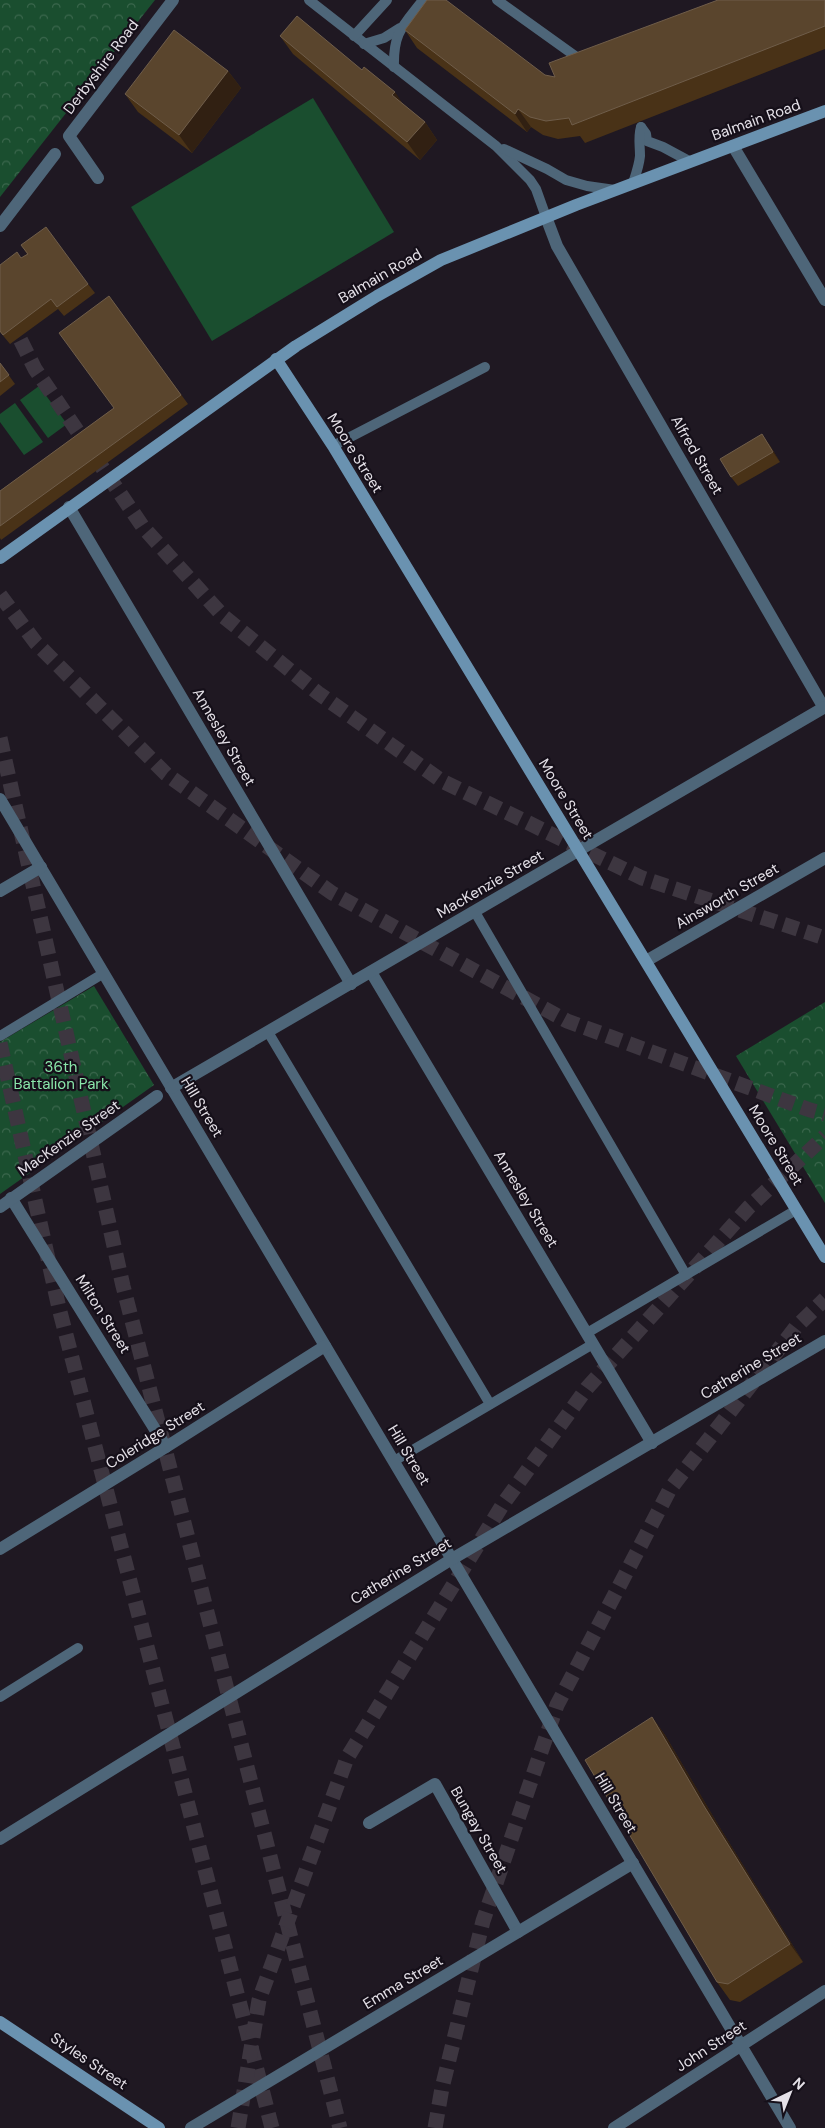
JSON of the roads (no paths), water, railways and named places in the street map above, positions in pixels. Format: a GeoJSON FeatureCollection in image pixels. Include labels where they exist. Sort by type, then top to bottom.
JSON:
{"type":"FeatureCollection","features":[{"type":"Feature","properties":{"kind":"main road","name":"Balmain Road"},"geometry":{"type":"LineString","coordinates":[[0,558],[158,443],[208,410],[276,359],[363,304],[442,260],[614,190],[825,111]]}},
{"type":"Feature","properties":{"kind":"main road","name":"Moore Street"},"geometry":{"type":"LineString","coordinates":[[276,359],[333,446],[825,1258]]}},
{"type":"Feature","properties":{"kind":"main road","name":"Styles Street"},"geometry":{"type":"LineString","coordinates":[[0,2022],[159,2128]]}},
{"type":"Feature","properties":{"kind":"street","name":"Derbyshire Road"},"geometry":{"type":"LineString","coordinates":[[98,178],[69,136],[173,0]]}},
{"type":"Feature","properties":{"kind":"street"},"geometry":{"type":"LineString","coordinates":[[733,146],[825,300]]}},
{"type":"Feature","properties":{"kind":"street"},"geometry":{"type":"LineString","coordinates":[[0,226],[55,154]]}},
{"type":"Feature","properties":{"kind":"street","name":"Alfred Street"},"geometry":{"type":"LineString","coordinates":[[546,217],[562,254],[825,707]]}},
{"type":"Feature","properties":{"kind":"street","name":"Annesley Street"},"geometry":{"type":"LineString","coordinates":[[69,507],[351,984]]}},
{"type":"Feature","properties":{"kind":"street","name":"MacKenzie Street"},"geometry":{"type":"LineString","coordinates":[[172,1088],[825,707]]}},
{"type":"Feature","properties":{"kind":"street","name":"Hill Street"},"geometry":{"type":"LineString","coordinates":[[0,799],[790,2128]]}},
{"type":"Feature","properties":{"kind":"street","name":"Ainsworth Street"},"geometry":{"type":"LineString","coordinates":[[646,961],[825,858]]}},
{"type":"Feature","properties":{"kind":"street"},"geometry":{"type":"LineString","coordinates":[[0,891],[41,867]]}},
{"type":"Feature","properties":{"kind":"street","name":"Annesley Street"},"geometry":{"type":"LineString","coordinates":[[371,972],[652,1443]]}},
{"type":"Feature","properties":{"kind":"street","name":"MacKenzie Street"},"geometry":{"type":"LineString","coordinates":[[0,1207],[157,1096]]}},
{"type":"Feature","properties":{"kind":"street","name":"Milton Street"},"geometry":{"type":"LineString","coordinates":[[11,1198],[166,1447]]}},
{"type":"Feature","properties":{"kind":"street","name":"Catherine Street"},"geometry":{"type":"LineString","coordinates":[[0,1839],[452,1559],[825,1342]]}},
{"type":"Feature","properties":{"kind":"street","name":"Coleridge Street"},"geometry":{"type":"LineString","coordinates":[[0,1549],[325,1346]]}},
{"type":"Feature","properties":{"kind":"street","name":"Bungay Street"},"geometry":{"type":"LineString","coordinates":[[369,1823],[434,1784],[518,1932]]}},
{"type":"Feature","properties":{"kind":"street","name":"Emma Street"},"geometry":{"type":"LineString","coordinates":[[191,2128],[632,1863]]}},
{"type":"Feature","properties":{"kind":"street","name":"John Street"},"geometry":{"type":"LineString","coordinates":[[614,2128],[824,1993]]}},
{"type":"Feature","properties":{"kind":"lane"},"geometry":{"type":"LineString","coordinates":[[309,0],[496,146],[530,180],[536,189],[546,217]]}},
{"type":"Feature","properties":{"kind":"lane"},"geometry":{"type":"LineString","coordinates":[[354,36],[386,0]]}},
{"type":"Feature","properties":{"kind":"lane"},"geometry":{"type":"LineString","coordinates":[[364,44],[384,38],[400,28],[423,0]]}},
{"type":"Feature","properties":{"kind":"lane"},"geometry":{"type":"LineString","coordinates":[[497,0],[578,58],[596,51]]}},
{"type":"Feature","properties":{"kind":"lane"},"geometry":{"type":"LineString","coordinates":[[394,67],[393,52],[400,28]]}},
{"type":"Feature","properties":{"kind":"lane"},"geometry":{"type":"LineString","coordinates":[[633,183],[638,169],[640,154],[638,137],[641,127],[646,134],[647,141],[689,161]]}},
{"type":"Feature","properties":{"kind":"lane"},"geometry":{"type":"LineString","coordinates":[[496,146],[548,169],[566,180],[587,186],[614,190]]}},
{"type":"Feature","properties":{"kind":"lane"},"geometry":{"type":"LineString","coordinates":[[333,446],[485,367]]}},
{"type":"Feature","properties":{"kind":"lane"},"geometry":{"type":"LineString","coordinates":[[474,912],[686,1275]]}},
{"type":"Feature","properties":{"kind":"lane"},"geometry":{"type":"LineString","coordinates":[[0,1036],[104,973]]}},
{"type":"Feature","properties":{"kind":"lane"},"geometry":{"type":"LineString","coordinates":[[268,1032],[490,1404]]}},
{"type":"Feature","properties":{"kind":"lane"},"geometry":{"type":"LineString","coordinates":[[394,1461],[490,1404],[686,1275],[796,1210]]}},
{"type":"Feature","properties":{"kind":"lane"},"geometry":{"type":"LineString","coordinates":[[0,1697],[78,1648]]}},
{"type":"Feature","properties":{"kind":"tunnel"},"geometry":{"type":"LineString","coordinates":[[0,299],[35,369],[143,527],[223,616],[318,693],[442,781],[642,878],[825,938]]}},
{"type":"Feature","properties":{"kind":"tunnel"},"geometry":{"type":"LineString","coordinates":[[0,595],[36,643],[166,774],[332,893],[567,1021],[825,1114]]}},
{"type":"Feature","properties":{"kind":"tunnel"},"geometry":{"type":"LineString","coordinates":[[0,738],[123,1286],[340,2128]]}},
{"type":"Feature","properties":{"kind":"tunnel"},"geometry":{"type":"LineString","coordinates":[[0,1043],[59,1308],[272,2128]]}},
{"type":"Feature","properties":{"kind":"tunnel"},"geometry":{"type":"LineString","coordinates":[[238,2128],[259,2000],[347,1758],[503,1504],[587,1388],[749,1207],[825,1136]]}},
{"type":"Feature","properties":{"kind":"tunnel"},"geometry":{"type":"LineString","coordinates":[[435,2128],[442,2088],[483,1921],[557,1705],[670,1489],[796,1327],[825,1299]]}},
{"type":"Feature","properties":{"kind":"park label","name":"36th Battalion Park"},"geometry":{"type":"Point","coordinates":[61,1076]}}]}
